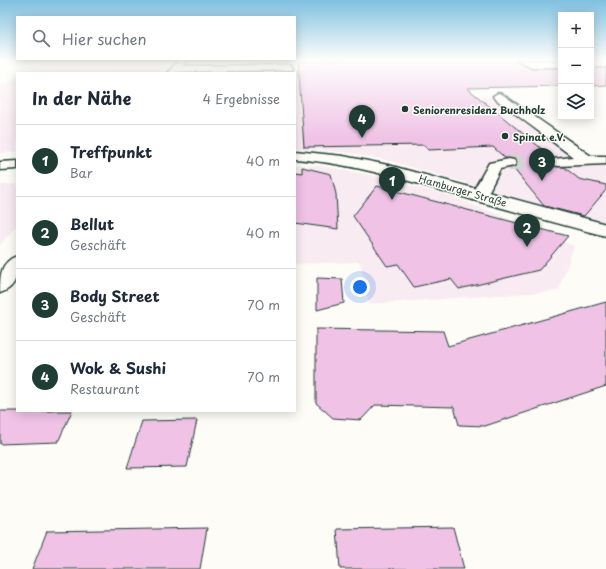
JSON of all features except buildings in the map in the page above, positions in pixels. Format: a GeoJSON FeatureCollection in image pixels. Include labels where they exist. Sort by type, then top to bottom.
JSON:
{"type":"FeatureCollection","features":[{"type":"Feature","properties":{"kind":"street"},"geometry":{"type":"LineString","coordinates":[[498,96],[588,161]]}},
{"type":"Feature","properties":{"kind":"street","name":"Hamburger Straße"},"geometry":{"type":"LineString","coordinates":[[296,155],[332,158],[365,163],[479,196],[606,230]]}},
{"type":"Feature","properties":{"kind":"street"},"geometry":{"type":"LineString","coordinates":[[558,162],[606,160]]}},
{"type":"Feature","properties":{"kind":"street"},"geometry":{"type":"LineString","coordinates":[[479,196],[494,166],[510,163]]}},
{"type":"Feature","properties":{"kind":"street"},"geometry":{"type":"LineString","coordinates":[[0,166],[16,165]]}},
{"type":"Feature","properties":{"kind":"street"},"geometry":{"type":"LineString","coordinates":[[0,285],[16,264]]}},
{"type":"Feature","properties":{"kind":"shaded area"},"geometry":{"type":"Polygon","coordinates":[[[0,87],[16,87],[16,152],[0,153],[0,87]]]}},
{"type":"Feature","properties":{"kind":"shaded area"},"geometry":{"type":"Polygon","coordinates":[[[296,87],[417,87],[429,99],[498,96],[588,161],[606,160],[606,222],[390,161],[349,153],[296,148],[296,87]]]}},
{"type":"Feature","properties":{"kind":"shaded area"},"geometry":{"type":"Polygon","coordinates":[[[296,165],[320,166],[375,176],[450,196],[574,246],[558,291],[369,304],[360,262],[296,264],[296,165]]]}},
{"type":"Feature","properties":{"kind":"shaded area"},"geometry":{"type":"Polygon","coordinates":[[[16,184],[16,226],[0,245],[0,185],[16,184]]]}},
{"type":"Feature","properties":{"kind":"tunnel"},"geometry":{"type":"LineString","coordinates":[[509,163],[558,162]]}},
{"type":"Feature","properties":{"kind":"place","name":"Seniorenresidenz Buchholz"},"geometry":{"type":"Point","coordinates":[405,109]}},
{"type":"Feature","properties":{"kind":"place","name":"Spinat e.V."},"geometry":{"type":"Point","coordinates":[505,136]}},
{"type":"Feature","properties":{"kind":"place","name":"Wok & Sushi"},"geometry":{"type":"Point","coordinates":[362,138]}},
{"type":"Feature","properties":{"kind":"place","name":"Body Street"},"geometry":{"type":"Point","coordinates":[542,181]}},
{"type":"Feature","properties":{"kind":"place","name":"Treffpunkt"},"geometry":{"type":"Point","coordinates":[392,200]}},
{"type":"Feature","properties":{"kind":"place","name":"Bellut"},"geometry":{"type":"Point","coordinates":[527,247]}}]}
